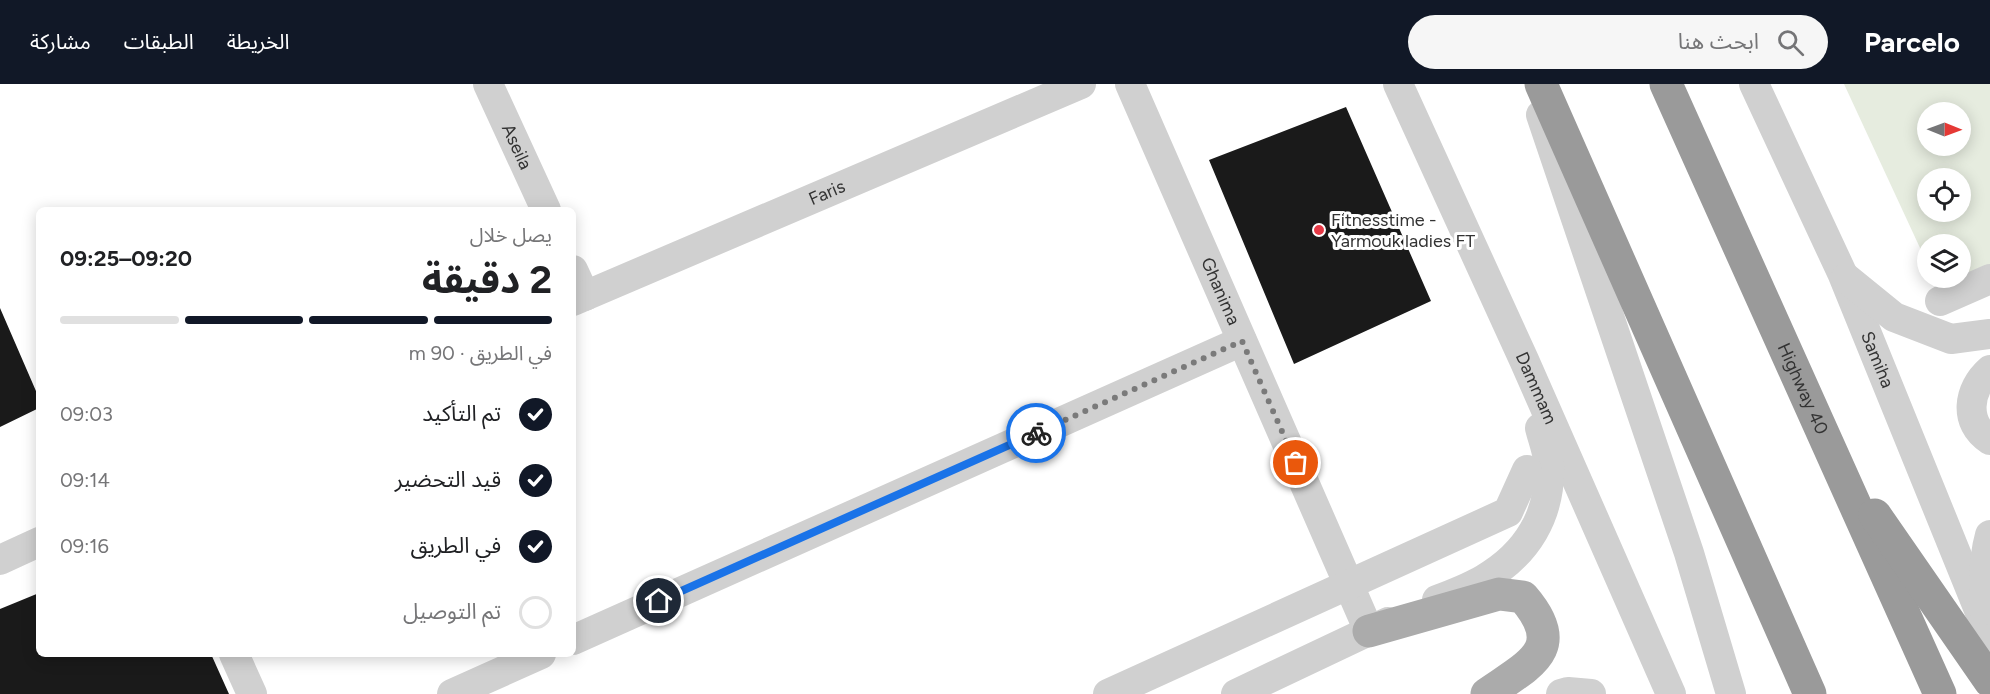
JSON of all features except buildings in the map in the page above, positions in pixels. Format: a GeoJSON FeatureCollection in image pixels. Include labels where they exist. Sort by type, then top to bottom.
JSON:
{"type":"FeatureCollection","features":[{"type":"Feature","properties":{"kind":"highway"},"geometry":{"type":"LineString","coordinates":[[1541,84],[1810,694]]}},
{"type":"Feature","properties":{"kind":"highway","name":"Highway 40"},"geometry":{"type":"LineString","coordinates":[[1666,84],[1940,694]]}},
{"type":"Feature","properties":{"kind":"highway"},"geometry":{"type":"LineString","coordinates":[[1827,445],[1990,681]]}},
{"type":"Feature","properties":{"kind":"main road"},"geometry":{"type":"LineString","coordinates":[[1369,631],[1499,594],[1522,597],[1535,611],[1543,627],[1543,645],[1532,663],[1487,694]]}},
{"type":"Feature","properties":{"kind":"street","name":"Aseila"},"geometry":{"type":"LineString","coordinates":[[488,84],[545,207]]}},
{"type":"Feature","properties":{"kind":"street","name":"Faris"},"geometry":{"type":"LineString","coordinates":[[577,289],[1081,84]]}},
{"type":"Feature","properties":{"kind":"street","name":"Ghanima"},"geometry":{"type":"LineString","coordinates":[[1130,84],[1369,631]]}},
{"type":"Feature","properties":{"kind":"street","name":"Dammam"},"geometry":{"type":"LineString","coordinates":[[1398,84],[1524,360],[1671,694]]}},
{"type":"Feature","properties":{"kind":"street"},"geometry":{"type":"LineString","coordinates":[[1530,84],[1689,553],[1731,694]]}},
{"type":"Feature","properties":{"kind":"street","name":"Samiha"},"geometry":{"type":"LineString","coordinates":[[1754,84],[1843,275],[1988,633]]}},
{"type":"Feature","properties":{"kind":"street"},"geometry":{"type":"LineString","coordinates":[[1843,275],[1894,317],[1951,339],[1990,334]]}},
{"type":"Feature","properties":{"kind":"street"},"geometry":{"type":"LineString","coordinates":[[1940,301],[1990,279]]}},
{"type":"Feature","properties":{"kind":"street"},"geometry":{"type":"LineString","coordinates":[[576,639],[1242,341]]}},
{"type":"Feature","properties":{"kind":"street"},"geometry":{"type":"LineString","coordinates":[[1236,694],[1483,580],[1513,558],[1538,526],[1547,496],[1549,463],[1524,360]]}},
{"type":"Feature","properties":{"kind":"street"},"geometry":{"type":"LineString","coordinates":[[1990,370],[1971,397],[1972,417],[1980,434],[1990,440]]}},
{"type":"Feature","properties":{"kind":"street"},"geometry":{"type":"LineString","coordinates":[[1108,694],[1508,512],[1527,470]]}},
{"type":"Feature","properties":{"kind":"street"},"geometry":{"type":"LineString","coordinates":[[1988,633],[1983,580],[1990,535]]}},
{"type":"Feature","properties":{"kind":"street"},"geometry":{"type":"LineString","coordinates":[[0,560],[36,543]]}},
{"type":"Feature","properties":{"kind":"street"},"geometry":{"type":"LineString","coordinates":[[235,657],[252,694]]}},
{"type":"Feature","properties":{"kind":"street"},"geometry":{"type":"LineString","coordinates":[[452,694],[535,657]]}},
{"type":"Feature","properties":{"kind":"street"},"geometry":{"type":"LineString","coordinates":[[1562,694],[1568,692],[1591,694]]}},
{"type":"Feature","properties":{"kind":"shaded area"},"geometry":{"type":"Polygon","coordinates":[[[1844,84],[1990,84],[1990,272],[1971,280],[1971,234],[1917,234],[1917,241],[1844,84]]]}},
{"type":"Feature","properties":{"kind":"shaded area"},"geometry":{"type":"Polygon","coordinates":[[[1939,288],[1951,288],[1941,292],[1939,288]]]}},
{"type":"Feature","properties":{"kind":"way so far"},"geometry":{"type":"LineString","coordinates":[[1036,433],[1242,341],[1296,463]]}},
{"type":"Feature","properties":{"kind":"place","name":"Fitnesstime - Yarmouk ladies FT"},"geometry":{"type":"Point","coordinates":[1319,230]}},
{"type":"Feature","properties":{"kind":"route"},"geometry":{"type":"LineString","coordinates":[[659,601],[1036,433]]}}]}
